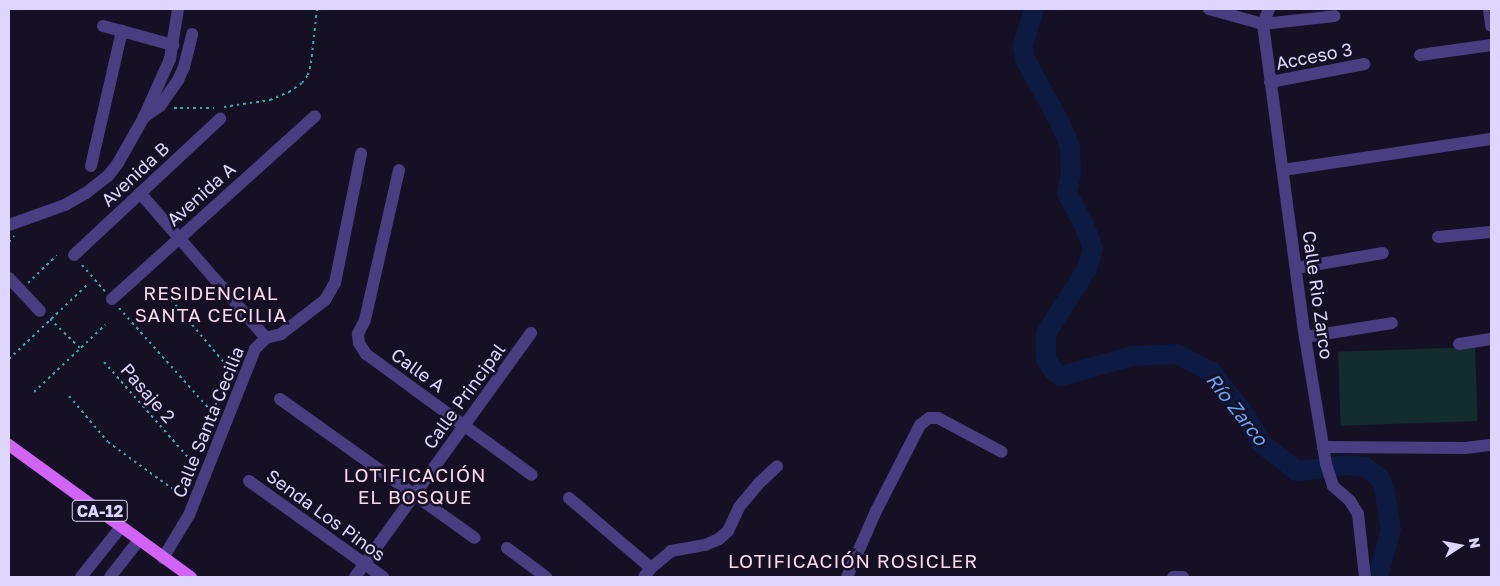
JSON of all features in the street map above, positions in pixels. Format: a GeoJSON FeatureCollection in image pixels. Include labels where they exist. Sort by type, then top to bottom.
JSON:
{"type":"FeatureCollection","features":[{"type":"Feature","properties":{"kind":"main road","name":"CA-12"},"geometry":{"type":"LineString","coordinates":[[9,445],[191,577]]}},
{"type":"Feature","properties":{"kind":"street"},"geometry":{"type":"LineString","coordinates":[[12,230],[65,205],[99,184],[118,163],[144,118],[170,59],[178,9]]}},
{"type":"Feature","properties":{"kind":"street"},"geometry":{"type":"LineString","coordinates":[[1209,9],[1263,24],[1335,16]]}},
{"type":"Feature","properties":{"kind":"street","name":"Calle Rio Zarco"},"geometry":{"type":"LineString","coordinates":[[1269,9],[1263,24],[1270,82],[1305,337],[1323,447],[1333,486],[1350,502],[1358,514],[1365,577]]}},
{"type":"Feature","properties":{"kind":"street"},"geometry":{"type":"LineString","coordinates":[[1489,9],[1491,26]]}},
{"type":"Feature","properties":{"kind":"street"},"geometry":{"type":"LineString","coordinates":[[103,26],[173,45]]}},
{"type":"Feature","properties":{"kind":"street"},"geometry":{"type":"LineString","coordinates":[[92,166],[122,31]]}},
{"type":"Feature","properties":{"kind":"street"},"geometry":{"type":"LineString","coordinates":[[144,118],[160,106],[182,74],[192,34]]}},
{"type":"Feature","properties":{"kind":"street"},"geometry":{"type":"LineString","coordinates":[[1420,54],[1491,45]]}},
{"type":"Feature","properties":{"kind":"street","name":"Acceso 3"},"geometry":{"type":"LineString","coordinates":[[1270,82],[1364,64]]}},
{"type":"Feature","properties":{"kind":"street","name":"Avenida A"},"geometry":{"type":"LineString","coordinates":[[112,299],[315,116]]}},
{"type":"Feature","properties":{"kind":"street","name":"Avenida B"},"geometry":{"type":"LineString","coordinates":[[74,255],[220,118]]}},
{"type":"Feature","properties":{"kind":"street"},"geometry":{"type":"LineString","coordinates":[[1283,170],[1491,139]]}},
{"type":"Feature","properties":{"kind":"street","name":"Calle Santa Cecilia"},"geometry":{"type":"LineString","coordinates":[[163,558],[185,524],[255,350],[266,338],[281,334],[325,300],[335,283],[361,154]]}},
{"type":"Feature","properties":{"kind":"street","name":"Calle A"},"geometry":{"type":"LineString","coordinates":[[400,170],[365,320],[358,334],[359,343],[366,354],[532,475]]}},
{"type":"Feature","properties":{"kind":"street"},"geometry":{"type":"LineString","coordinates":[[140,194],[266,338]]}},
{"type":"Feature","properties":{"kind":"street"},"geometry":{"type":"LineString","coordinates":[[1438,237],[1491,232]]}},
{"type":"Feature","properties":{"kind":"street"},"geometry":{"type":"LineString","coordinates":[[1296,268],[1383,253]]}},
{"type":"Feature","properties":{"kind":"street"},"geometry":{"type":"LineString","coordinates":[[9,278],[45,315]]}},
{"type":"Feature","properties":{"kind":"street"},"geometry":{"type":"LineString","coordinates":[[1305,337],[1392,323]]}},
{"type":"Feature","properties":{"kind":"street","name":"Calle Principal"},"geometry":{"type":"LineString","coordinates":[[355,577],[530,333]]}},
{"type":"Feature","properties":{"kind":"street"},"geometry":{"type":"LineString","coordinates":[[1459,344],[1491,339]]}},
{"type":"Feature","properties":{"kind":"street"},"geometry":{"type":"LineString","coordinates":[[280,399],[474,538]]}},
{"type":"Feature","properties":{"kind":"street"},"geometry":{"type":"LineString","coordinates":[[847,577],[876,511],[920,425],[929,418],[938,418],[1002,452]]}},
{"type":"Feature","properties":{"kind":"street"},"geometry":{"type":"LineString","coordinates":[[1323,447],[1465,448],[1491,445]]}},
{"type":"Feature","properties":{"kind":"street"},"geometry":{"type":"LineString","coordinates":[[569,498],[648,572],[671,551],[705,545],[720,539],[728,531],[739,507],[758,484],[777,466]]}},
{"type":"Feature","properties":{"kind":"street","name":"Senda Los Pinos"},"geometry":{"type":"LineString","coordinates":[[249,481],[383,577]]}},
{"type":"Feature","properties":{"kind":"street"},"geometry":{"type":"LineString","coordinates":[[81,577],[121,527]]}},
{"type":"Feature","properties":{"kind":"street"},"geometry":{"type":"LineString","coordinates":[[110,577],[139,540]]}},
{"type":"Feature","properties":{"kind":"street"},"geometry":{"type":"LineString","coordinates":[[507,548],[546,577]]}},
{"type":"Feature","properties":{"kind":"street"},"geometry":{"type":"LineString","coordinates":[[1173,577],[1183,577]]}},
{"type":"Feature","properties":{"kind":"path"},"geometry":{"type":"LineString","coordinates":[[160,106],[187,108],[232,106],[270,100],[289,92],[308,75],[317,9]]}},
{"type":"Feature","properties":{"kind":"path"},"geometry":{"type":"LineString","coordinates":[[9,242],[12,230]]}},
{"type":"Feature","properties":{"kind":"path"},"geometry":{"type":"LineString","coordinates":[[74,255],[212,412]]}},
{"type":"Feature","properties":{"kind":"path"},"geometry":{"type":"LineString","coordinates":[[21,291],[57,256]]}},
{"type":"Feature","properties":{"kind":"path"},"geometry":{"type":"LineString","coordinates":[[9,359],[45,315],[88,284]]}},
{"type":"Feature","properties":{"kind":"path"},"geometry":{"type":"LineString","coordinates":[[167,295],[234,374]]}},
{"type":"Feature","properties":{"kind":"path"},"geometry":{"type":"LineString","coordinates":[[45,315],[80,348]]}},
{"type":"Feature","properties":{"kind":"path"},"geometry":{"type":"LineString","coordinates":[[34,392],[105,325]]}},
{"type":"Feature","properties":{"kind":"path","name":"Pasaje 2"},"geometry":{"type":"LineString","coordinates":[[104,362],[193,463]]}},
{"type":"Feature","properties":{"kind":"path"},"geometry":{"type":"LineString","coordinates":[[181,495],[212,412],[229,382]]}},
{"type":"Feature","properties":{"kind":"path"},"geometry":{"type":"LineString","coordinates":[[69,396],[108,442],[185,498]]}},
{"type":"Feature","properties":{"kind":"green space"},"geometry":{"type":"Polygon","coordinates":[[[1475,347],[1478,421],[1341,426],[1338,352],[1475,347]]]}},
{"type":"Feature","properties":{"kind":"waterway","name":"Río Zarco"},"geometry":{"type":"LineString","coordinates":[[1034,9],[1023,46],[1025,59],[1060,123],[1070,146],[1071,173],[1067,193],[1085,227],[1093,249],[1087,269],[1046,333],[1046,359],[1053,370],[1061,376],[1133,356],[1177,354],[1211,371],[1247,418],[1261,443],[1297,471],[1350,465],[1365,467],[1380,478],[1385,493],[1391,529],[1378,577]]}},
{"type":"Feature","properties":{"kind":"district","name":"RESIDENCIAL SANTA CECILIA"},"geometry":{"type":"Point","coordinates":[211,304]}},
{"type":"Feature","properties":{"kind":"district","name":"LOTIFICACIÓN EL BOSQUE"},"geometry":{"type":"Point","coordinates":[415,486]}},
{"type":"Feature","properties":{"kind":"district","name":"LOTIFICACIÓN ROSICLER"},"geometry":{"type":"Point","coordinates":[853,561]}}]}
